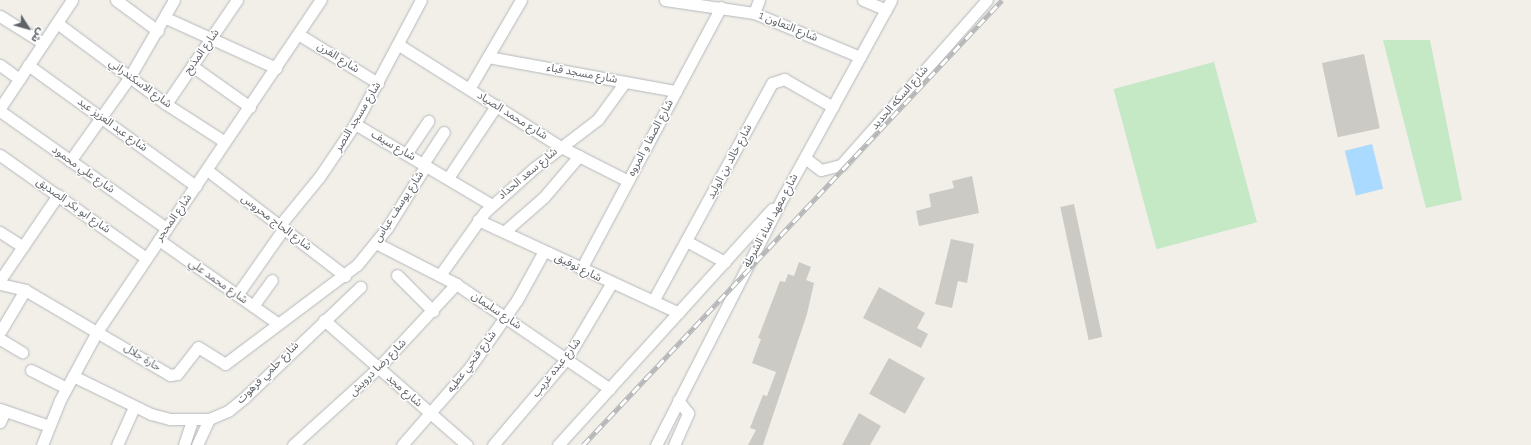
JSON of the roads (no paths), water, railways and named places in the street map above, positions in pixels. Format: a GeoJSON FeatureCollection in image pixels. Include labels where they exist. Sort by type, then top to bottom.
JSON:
{"type":"FeatureCollection","features":[{"type":"Feature","properties":{"kind":"street"},"geometry":{"type":"LineString","coordinates":[[0,108],[72,0]]}},
{"type":"Feature","properties":{"kind":"street"},"geometry":{"type":"LineString","coordinates":[[117,0],[158,31]]}},
{"type":"Feature","properties":{"kind":"street"},"geometry":{"type":"LineString","coordinates":[[70,161],[129,78],[166,18],[174,0]]}},
{"type":"Feature","properties":{"kind":"street","name":"شارع المذبح"},"geometry":{"type":"LineString","coordinates":[[166,104],[237,0]]}},
{"type":"Feature","properties":{"kind":"street","name":"شارع المحجر"},"geometry":{"type":"LineString","coordinates":[[42,445],[66,388],[98,330],[321,0]]}},
{"type":"Feature","properties":{"kind":"street","name":"شارع مسجد النصر"},"geometry":{"type":"LineString","coordinates":[[237,295],[282,227],[320,176],[355,124],[399,45],[421,0]]}},
{"type":"Feature","properties":{"kind":"street"},"geometry":{"type":"LineString","coordinates":[[469,89],[520,0]]}},
{"type":"Feature","properties":{"kind":"street","name":"شارع التعاون 1"},"geometry":{"type":"LineString","coordinates":[[665,0],[754,13],[860,57]]}},
{"type":"Feature","properties":{"kind":"street"},"geometry":{"type":"LineString","coordinates":[[754,13],[759,0]]}},
{"type":"Feature","properties":{"kind":"street"},"geometry":{"type":"LineString","coordinates":[[863,0],[888,5]]}},
{"type":"Feature","properties":{"kind":"street","name":"شارع السكه الحديد"},"geometry":{"type":"LineString","coordinates":[[805,158],[821,170],[841,165],[987,0]]}},
{"type":"Feature","properties":{"kind":"street","name":"شارع معهد امناء الشرطة"},"geometry":{"type":"LineString","coordinates":[[656,445],[784,195],[888,5]]}},
{"type":"Feature","properties":{"kind":"street","name":"شارع الصفا و المروه"},"geometry":{"type":"LineString","coordinates":[[581,269],[721,7]]}},
{"type":"Feature","properties":{"kind":"street"},"geometry":{"type":"LineString","coordinates":[[0,16],[43,43]]}},
{"type":"Feature","properties":{"kind":"street"},"geometry":{"type":"LineString","coordinates":[[166,18],[212,36],[276,68]]}},
{"type":"Feature","properties":{"kind":"street","name":"شارع الاسكندراني"},"geometry":{"type":"LineString","coordinates":[[56,23],[129,78],[225,142]]}},
{"type":"Feature","properties":{"kind":"street","name":"شارع الفرن"},"geometry":{"type":"LineString","coordinates":[[298,34],[378,83]]}},
{"type":"Feature","properties":{"kind":"street","name":"شارع محمد الصياد"},"geometry":{"type":"LineString","coordinates":[[399,45],[561,147],[628,181]]}},
{"type":"Feature","properties":{"kind":"street","name":"شارع مسجد قباء"},"geometry":{"type":"LineString","coordinates":[[488,57],[676,91]]}},
{"type":"Feature","properties":{"kind":"street"},"geometry":{"type":"LineString","coordinates":[[0,65],[19,79]]}},
{"type":"Feature","properties":{"kind":"street","name":"شارع عبد العزيز عيد"},"geometry":{"type":"LineString","coordinates":[[28,65],[196,186]]}},
{"type":"Feature","properties":{"kind":"street"},"geometry":{"type":"LineString","coordinates":[[192,66],[250,106]]}},
{"type":"Feature","properties":{"kind":"street","name":"شارع خالد بن الوليد"},"geometry":{"type":"LineString","coordinates":[[653,301],[688,242],[775,79],[784,79],[833,107]]}},
{"type":"Feature","properties":{"kind":"street","name":"شارع سعد الحداد"},"geometry":{"type":"LineString","coordinates":[[440,275],[478,220],[492,205],[602,115],[625,82]]}},
{"type":"Feature","properties":{"kind":"street"},"geometry":{"type":"LineString","coordinates":[[448,178],[496,106]]}},
{"type":"Feature","properties":{"kind":"street","name":"شارع علي محمود"},"geometry":{"type":"LineString","coordinates":[[0,111],[167,229]]}},
{"type":"Feature","properties":{"kind":"street"},"geometry":{"type":"LineString","coordinates":[[406,154],[428,121]]}},
{"type":"Feature","properties":{"kind":"street","name":"شارع سيف"},"geometry":{"type":"LineString","coordinates":[[355,124],[492,205]]}},
{"type":"Feature","properties":{"kind":"street","name":"شارع يوسف عباس"},"geometry":{"type":"LineString","coordinates":[[277,323],[345,276],[376,243],[444,132]]}},
{"type":"Feature","properties":{"kind":"street","name":"شارع ابو بكر الصديق"},"geometry":{"type":"LineString","coordinates":[[0,155],[146,258]]}},
{"type":"Feature","properties":{"kind":"street"},"geometry":{"type":"LineString","coordinates":[[504,232],[544,197],[578,156]]}},
{"type":"Feature","properties":{"kind":"street","name":"شارع الحاج محروس"},"geometry":{"type":"LineString","coordinates":[[207,170],[345,276]]}},
{"type":"Feature","properties":{"kind":"street"},"geometry":{"type":"LineString","coordinates":[[0,280],[58,195]]}},
{"type":"Feature","properties":{"kind":"street"},"geometry":{"type":"LineString","coordinates":[[558,445],[679,313],[784,195]]}},
{"type":"Feature","properties":{"kind":"street","name":"شارع توفيق"},"geometry":{"type":"LineString","coordinates":[[478,220],[611,284],[679,313]]}},
{"type":"Feature","properties":{"kind":"street"},"geometry":{"type":"LineString","coordinates":[[0,232],[23,247]]}},
{"type":"Feature","properties":{"kind":"street","name":"شارع محمد علي"},"geometry":{"type":"LineString","coordinates":[[159,240],[277,323]]}},
{"type":"Feature","properties":{"kind":"street"},"geometry":{"type":"LineString","coordinates":[[688,242],[724,262]]}},
{"type":"Feature","properties":{"kind":"street","name":"شارع سليمان"},"geometry":{"type":"LineString","coordinates":[[376,243],[456,284],[567,358],[610,389]]}},
{"type":"Feature","properties":{"kind":"street","name":"شارع فتحي عطيه"},"geometry":{"type":"LineString","coordinates":[[402,445],[432,415],[506,317],[544,251]]}},
{"type":"Feature","properties":{"kind":"street"},"geometry":{"type":"LineString","coordinates":[[397,276],[433,311]]}},
{"type":"Feature","properties":{"kind":"street"},"geometry":{"type":"LineString","coordinates":[[253,306],[272,280]]}},
{"type":"Feature","properties":{"kind":"street"},"geometry":{"type":"LineString","coordinates":[[0,284],[25,290],[98,330]]}},
{"type":"Feature","properties":{"kind":"street","name":"شارع رضا درويش"},"geometry":{"type":"LineString","coordinates":[[293,445],[378,368],[433,311],[456,284]]}},
{"type":"Feature","properties":{"kind":"street","name":"شارع عبده غريب"},"geometry":{"type":"LineString","coordinates":[[492,445],[567,358],[611,284]]}},
{"type":"Feature","properties":{"kind":"street","name":"شارع حلمي فرهوت"},"geometry":{"type":"LineString","coordinates":[[73,376],[134,407],[170,419],[192,421],[209,419],[228,411],[244,398],[360,287]]}},
{"type":"Feature","properties":{"kind":"street"},"geometry":{"type":"LineString","coordinates":[[0,332],[25,290]]}},
{"type":"Feature","properties":{"kind":"street","name":"شارع مجد"},"geometry":{"type":"LineString","coordinates":[[324,320],[468,445]]}},
{"type":"Feature","properties":{"kind":"street","name":"حارة جلال"},"geometry":{"type":"LineString","coordinates":[[98,330],[174,375],[196,348],[225,364],[277,323]]}},
{"type":"Feature","properties":{"kind":"street"},"geometry":{"type":"LineString","coordinates":[[0,339],[22,352]]}},
{"type":"Feature","properties":{"kind":"street"},"geometry":{"type":"LineString","coordinates":[[31,370],[66,388]]}},
{"type":"Feature","properties":{"kind":"street"},"geometry":{"type":"LineString","coordinates":[[674,445],[688,413],[678,400]]}},
{"type":"Feature","properties":{"kind":"street"},"geometry":{"type":"LineString","coordinates":[[118,445],[134,407]]}},
{"type":"Feature","properties":{"kind":"street"},"geometry":{"type":"LineString","coordinates":[[0,422],[3,410],[49,426]]}},
{"type":"Feature","properties":{"kind":"street"},"geometry":{"type":"LineString","coordinates":[[197,445],[209,419]]}},
{"type":"Feature","properties":{"kind":"street"},"geometry":{"type":"LineString","coordinates":[[184,445],[192,421]]}},
{"type":"Feature","properties":{"kind":"water"},"geometry":{"type":"Polygon","coordinates":[[[1372,144],[1383,189],[1356,195],[1345,151],[1372,144]]]}},
{"type":"Feature","properties":{"kind":"railway"},"geometry":{"type":"LineString","coordinates":[[583,445],[1002,0]]}}]}
